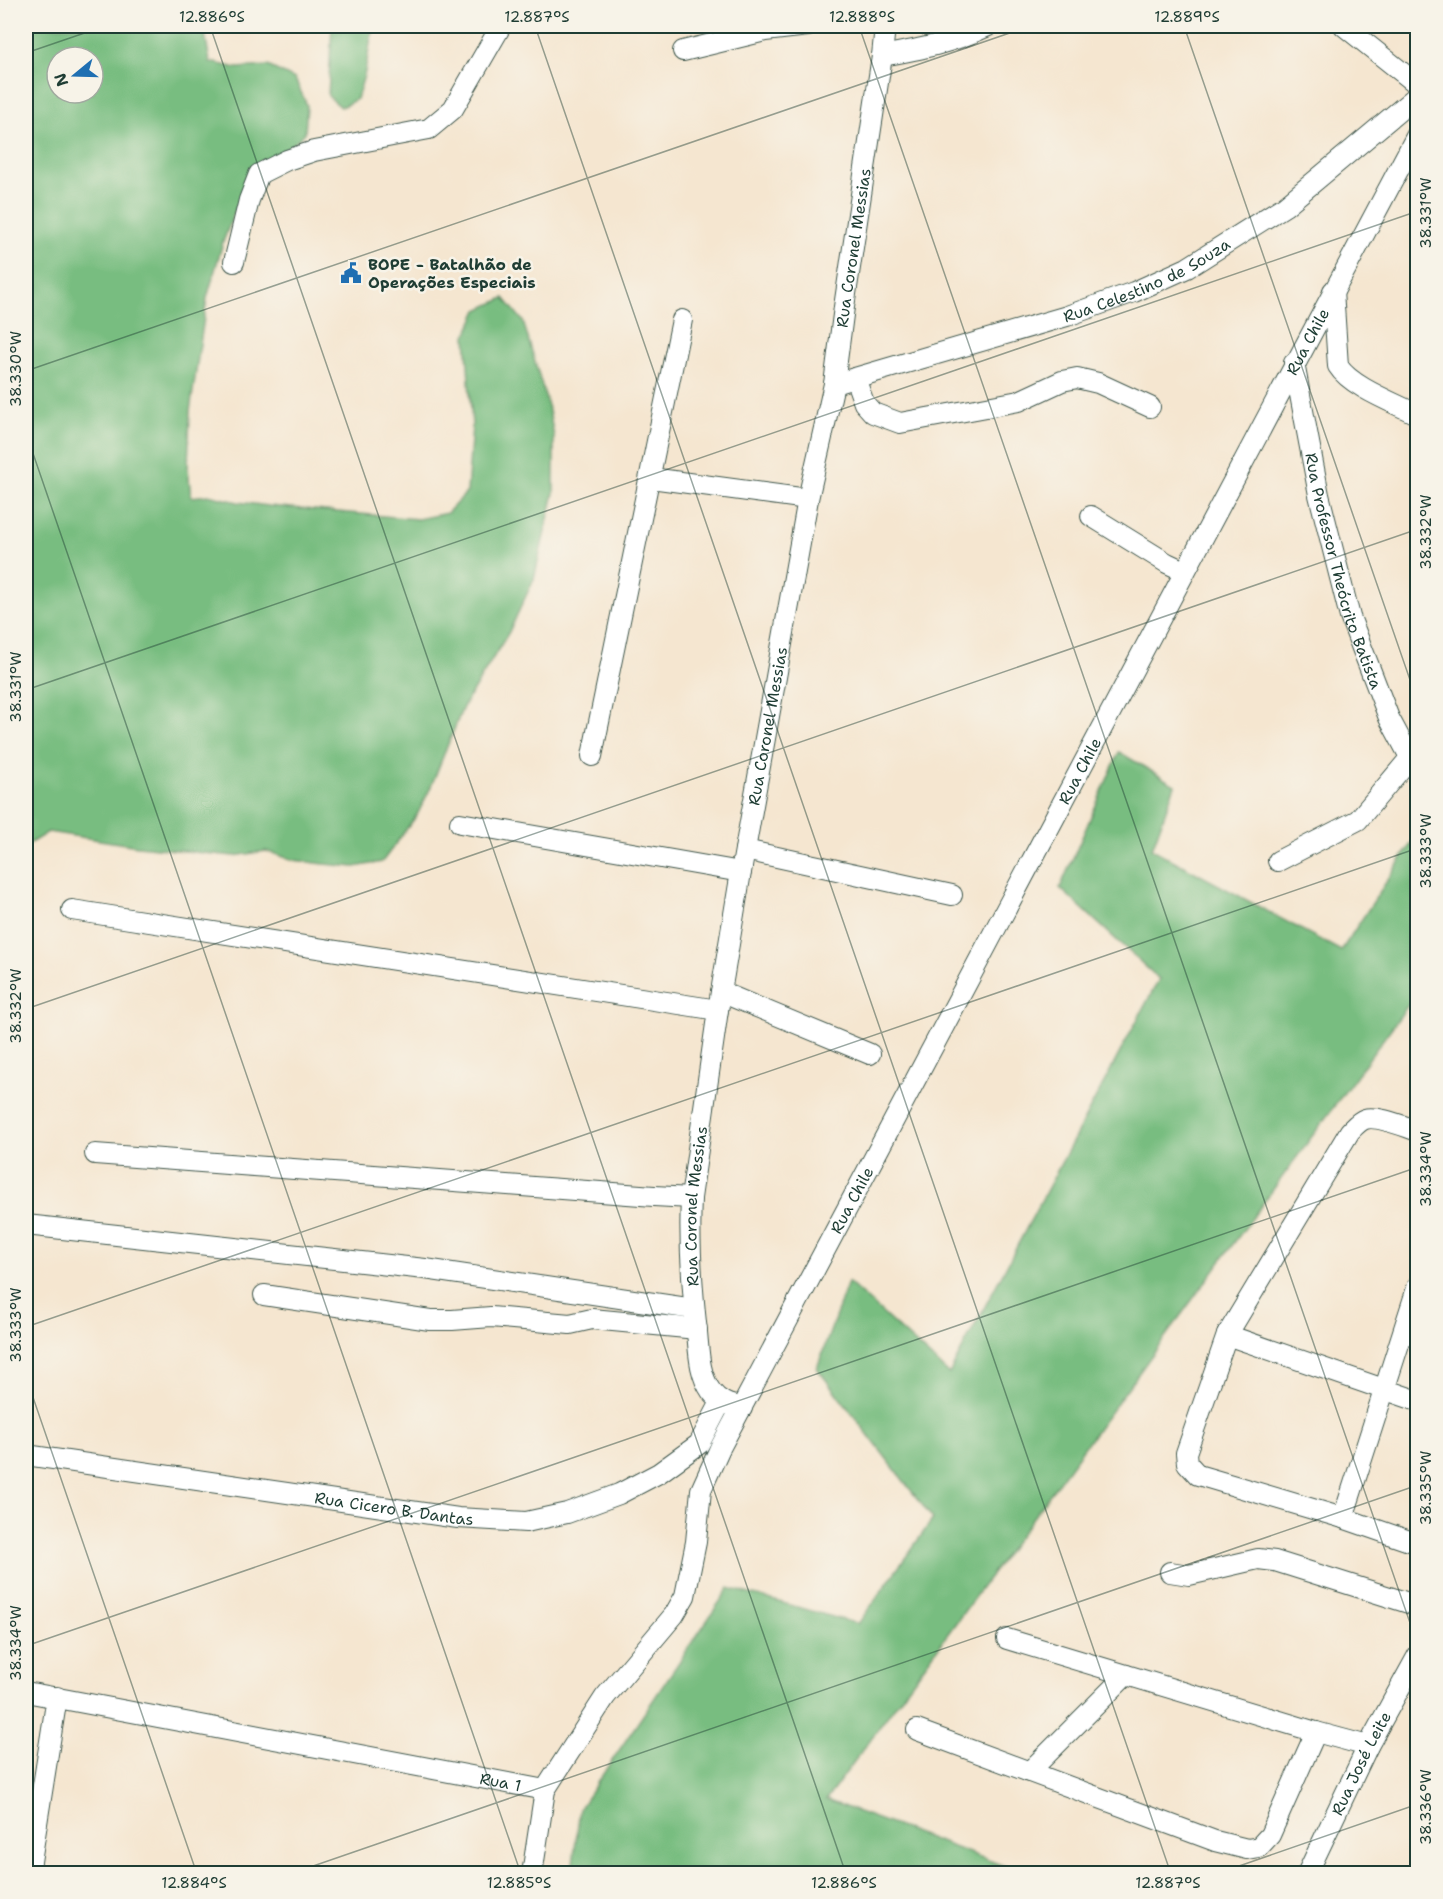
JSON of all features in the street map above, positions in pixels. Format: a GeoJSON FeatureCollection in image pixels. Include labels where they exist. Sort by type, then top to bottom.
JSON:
{"type":"FeatureCollection","features":[{"type":"Feature","properties":{"kind":"street"},"geometry":{"type":"LineString","coordinates":[[234,262],[249,200],[260,174],[287,160],[314,151],[429,129],[453,109],[501,26]]}},
{"type":"Feature","properties":{"kind":"street"},"geometry":{"type":"LineString","coordinates":[[683,51],[765,31],[808,26]]}},
{"type":"Feature","properties":{"kind":"street","name":"Rua Coronel Messias"},"geometry":{"type":"LineString","coordinates":[[721,1402],[710,1390],[701,1368],[694,1309],[691,1198],[719,1001],[741,872],[808,499],[834,384],[885,26]]}},
{"type":"Feature","properties":{"kind":"street"},"geometry":{"type":"LineString","coordinates":[[882,56],[964,38],[988,26]]}},
{"type":"Feature","properties":{"kind":"street"},"geometry":{"type":"LineString","coordinates":[[1344,26],[1418,85]]}},
{"type":"Feature","properties":{"kind":"street","name":"Rua Celestino de Souza"},"geometry":{"type":"LineString","coordinates":[[834,384],[1067,316],[1134,292],[1187,268],[1285,206],[1418,95]]}},
{"type":"Feature","properties":{"kind":"street","name":"Rua Chile"},"geometry":{"type":"LineString","coordinates":[[742,1408],[1294,363],[1416,141]]}},
{"type":"Feature","properties":{"kind":"street"},"geometry":{"type":"LineString","coordinates":[[1333,291],[1338,366],[1344,375],[1418,415]]}},
{"type":"Feature","properties":{"kind":"street"},"geometry":{"type":"LineString","coordinates":[[592,756],[682,320]]}},
{"type":"Feature","properties":{"kind":"street","name":"Rua Professor Theócrito Batista"},"geometry":{"type":"LineString","coordinates":[[1294,363],[1318,495],[1350,617],[1389,718],[1414,765]]}},
{"type":"Feature","properties":{"kind":"street"},"geometry":{"type":"LineString","coordinates":[[855,378],[864,403],[873,412],[900,423],[1019,401],[1062,381],[1077,378],[1098,383],[1150,407]]}},
{"type":"Feature","properties":{"kind":"street"},"geometry":{"type":"LineString","coordinates":[[651,478],[808,499]]}},
{"type":"Feature","properties":{"kind":"street"},"geometry":{"type":"LineString","coordinates":[[1091,516],[1184,571]]}},
{"type":"Feature","properties":{"kind":"street"},"geometry":{"type":"LineString","coordinates":[[1278,861],[1358,820],[1414,765]]}},
{"type":"Feature","properties":{"kind":"street"},"geometry":{"type":"LineString","coordinates":[[460,823],[741,872]]}},
{"type":"Feature","properties":{"kind":"street"},"geometry":{"type":"LineString","coordinates":[[745,850],[952,895]]}},
{"type":"Feature","properties":{"kind":"street"},"geometry":{"type":"LineString","coordinates":[[72,910],[719,1001],[870,1054]]}},
{"type":"Feature","properties":{"kind":"street"},"geometry":{"type":"LineString","coordinates":[[1418,1131],[1374,1118],[1365,1119],[1350,1131],[1227,1335],[1186,1453],[1187,1463],[1198,1475],[1343,1518],[1418,1544]]}},
{"type":"Feature","properties":{"kind":"street"},"geometry":{"type":"LineString","coordinates":[[95,1154],[691,1198]]}},
{"type":"Feature","properties":{"kind":"street"},"geometry":{"type":"LineString","coordinates":[[26,1225],[425,1269],[694,1309]]}},
{"type":"Feature","properties":{"kind":"street"},"geometry":{"type":"LineString","coordinates":[[1343,1518],[1418,1285]]}},
{"type":"Feature","properties":{"kind":"street"},"geometry":{"type":"LineString","coordinates":[[264,1294],[430,1320],[491,1317],[570,1324],[592,1319],[697,1329]]}},
{"type":"Feature","properties":{"kind":"street"},"geometry":{"type":"LineString","coordinates":[[1227,1335],[1418,1401]]}},
{"type":"Feature","properties":{"kind":"street"},"geometry":{"type":"LineString","coordinates":[[721,1402],[742,1408]]}},
{"type":"Feature","properties":{"kind":"street","name":"Rua Cicero B. Dantas"},"geometry":{"type":"LineString","coordinates":[[26,1455],[458,1518],[526,1522],[567,1514],[620,1494],[659,1473],[699,1444],[721,1402]]}},
{"type":"Feature","properties":{"kind":"street","name":"Rua 1"},"geometry":{"type":"LineString","coordinates":[[26,1692],[544,1790],[605,1697],[674,1615],[685,1596],[696,1542],[701,1491],[720,1448],[742,1408]]}},
{"type":"Feature","properties":{"kind":"street"},"geometry":{"type":"LineString","coordinates":[[1170,1572],[1189,1575],[1258,1559],[1275,1561],[1418,1606]]}},
{"type":"Feature","properties":{"kind":"street"},"geometry":{"type":"LineString","coordinates":[[1007,1639],[1368,1746]]}},
{"type":"Feature","properties":{"kind":"street","name":"Rua José Leite"},"geometry":{"type":"LineString","coordinates":[[1307,1874],[1368,1746],[1418,1655]]}},
{"type":"Feature","properties":{"kind":"street"},"geometry":{"type":"LineString","coordinates":[[1029,1772],[1126,1675]]}},
{"type":"Feature","properties":{"kind":"street"},"geometry":{"type":"LineString","coordinates":[[29,1874],[57,1697]]}},
{"type":"Feature","properties":{"kind":"street"},"geometry":{"type":"LineString","coordinates":[[917,1730],[1215,1841],[1247,1849],[1259,1847],[1270,1835],[1316,1732]]}},
{"type":"Feature","properties":{"kind":"street"},"geometry":{"type":"LineString","coordinates":[[532,1874],[544,1790]]}},
{"type":"Feature","properties":{"kind":"green space"},"geometry":{"type":"Polygon","coordinates":[[[26,26],[209,26],[205,34],[210,62],[237,68],[268,66],[295,79],[307,105],[305,133],[243,190],[223,242],[207,298],[190,411],[188,468],[191,497],[208,495],[269,506],[418,519],[447,513],[467,492],[472,426],[466,336],[478,310],[504,298],[523,321],[548,406],[554,436],[554,493],[534,579],[509,632],[463,707],[417,815],[382,862],[355,867],[293,860],[266,851],[234,856],[138,846],[48,832],[26,846],[26,26]]]}},
{"type":"Feature","properties":{"kind":"green space"},"geometry":{"type":"Polygon","coordinates":[[[332,26],[373,26],[365,72],[357,99],[341,107],[328,96],[332,26]]]}},
{"type":"Feature","properties":{"kind":"green space"},"geometry":{"type":"Polygon","coordinates":[[[1119,752],[1175,785],[1152,849],[1341,951],[1417,835],[1417,993],[826,1800],[1023,1873],[572,1873],[580,1808],[729,1588],[858,1624],[933,1519],[817,1368],[848,1282],[949,1374],[1159,979],[1060,888],[1119,752]]]}},
{"type":"Feature","properties":{"kind":"place","name":"BOPE - Batalhão de Operações Especiais"},"geometry":{"type":"Point","coordinates":[351,273]}}]}
